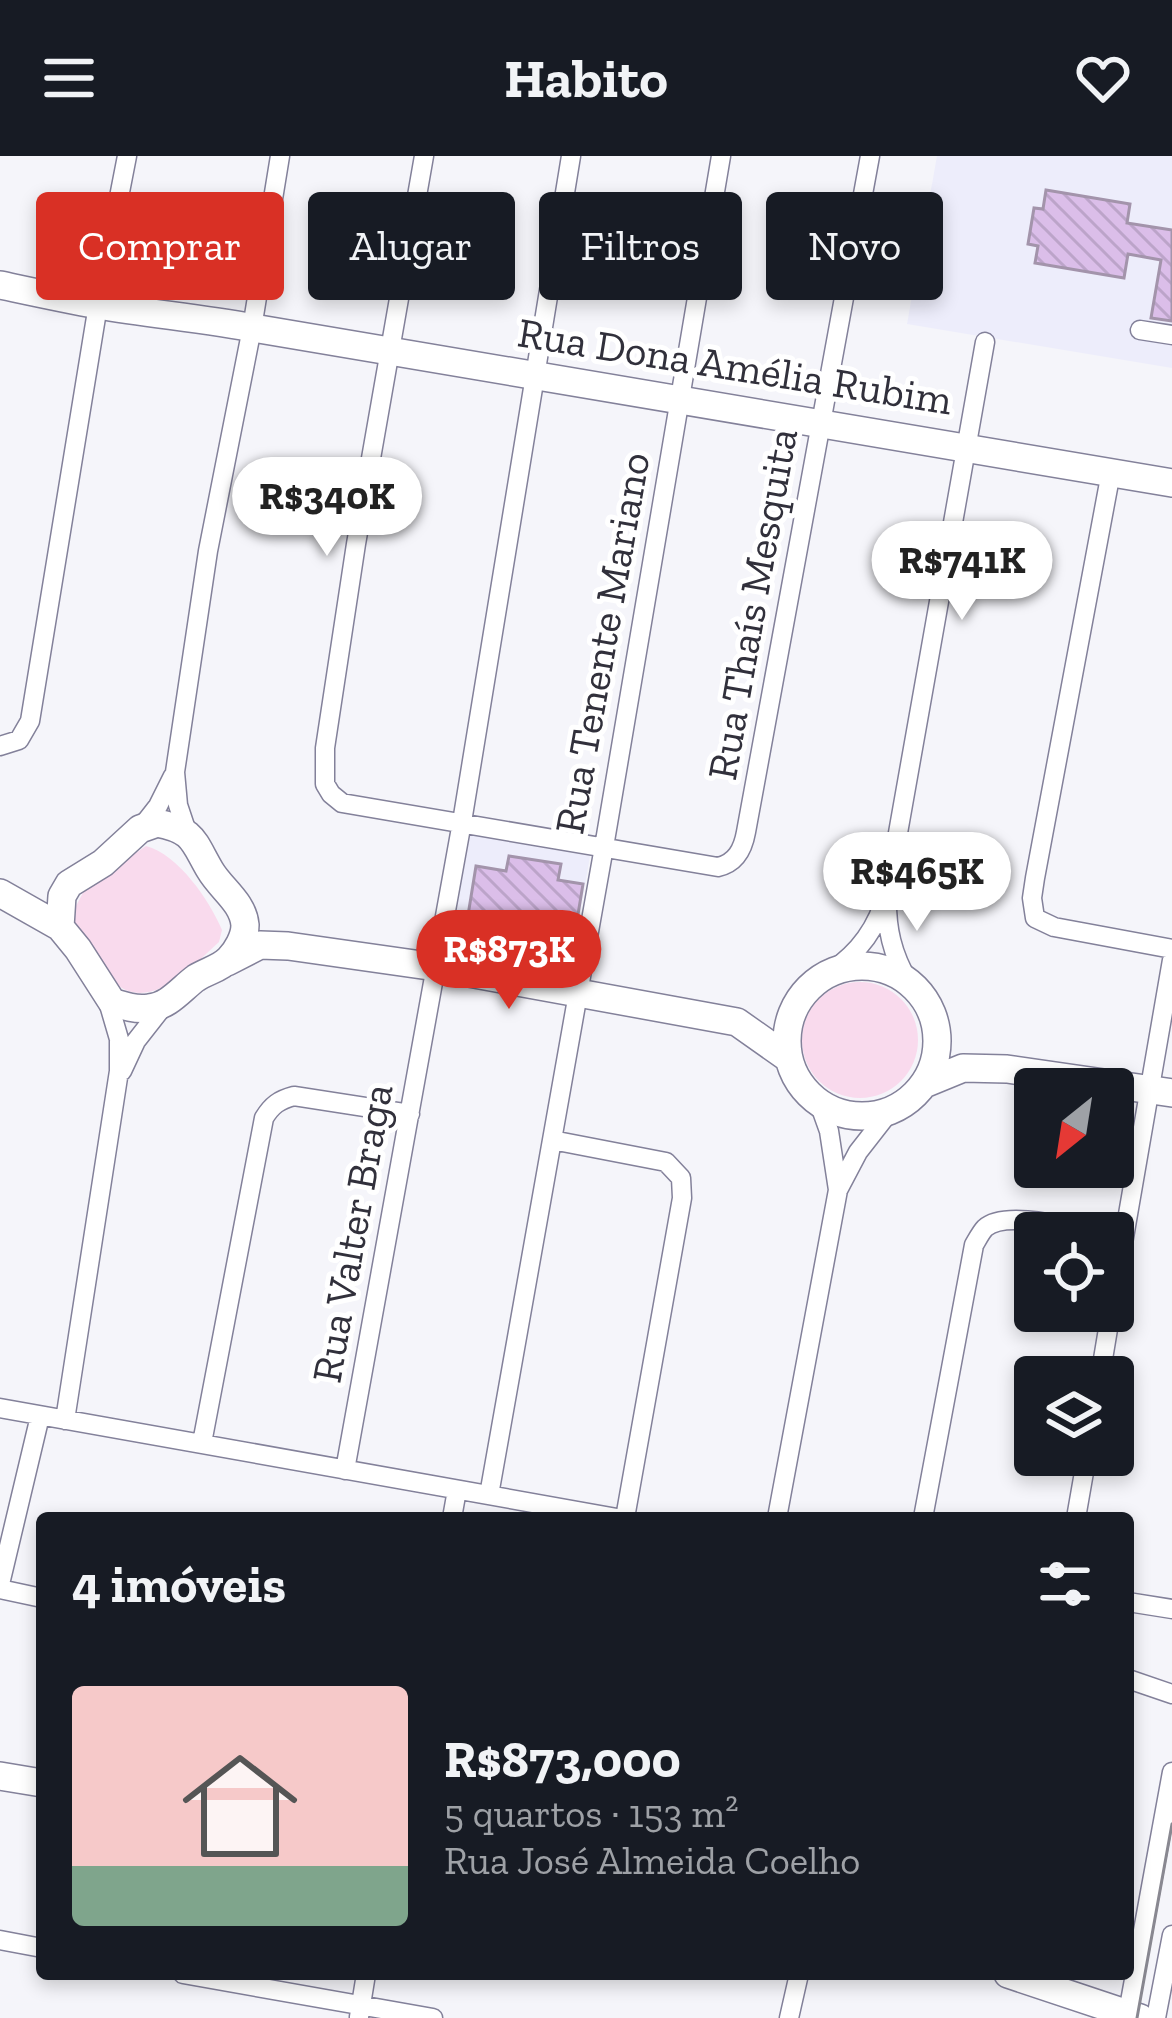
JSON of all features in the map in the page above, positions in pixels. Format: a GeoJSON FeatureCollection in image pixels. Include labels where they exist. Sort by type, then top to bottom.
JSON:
{"type":"FeatureCollection","features":[{"type":"Feature","properties":{"kind":"street"},"geometry":{"type":"LineString","coordinates":[[0,746],[19,740],[30,722],[127,156]]}},
{"type":"Feature","properties":{"kind":"street"},"geometry":{"type":"LineString","coordinates":[[227,962],[242,941],[245,925],[237,902],[213,876],[187,832],[175,772],[208,551],[280,156]]}},
{"type":"Feature","properties":{"kind":"street","name":"Rua Thaís Mesquita"},"geometry":{"type":"LineString","coordinates":[[424,156],[356,544],[323,777],[342,803],[718,867],[741,850],[746,832],[870,156]]}},
{"type":"Feature","properties":{"kind":"street","name":"Rua Valter Braga"},"geometry":{"type":"LineString","coordinates":[[345,1470],[462,822],[571,156]]}},
{"type":"Feature","properties":{"kind":"street","name":"Rua Tenente Mariano"},"geometry":{"type":"LineString","coordinates":[[489,1495],[721,156]]}},
{"type":"Feature","properties":{"kind":"street","name":"Rua Dona Amélia Rubim"},"geometry":{"type":"LineString","coordinates":[[0,285],[1172,483]]}},
{"type":"Feature","properties":{"kind":"street"},"geometry":{"type":"LineString","coordinates":[[1140,330],[1172,335]]}},
{"type":"Feature","properties":{"kind":"street"},"geometry":{"type":"LineString","coordinates":[[788,1058],[794,1008],[805,992],[853,956],[878,919],[887,895],[985,342]]}},
{"type":"Feature","properties":{"kind":"street"},"geometry":{"type":"LineString","coordinates":[[1111,472],[1032,910],[1035,918],[1054,927],[1172,949]]}},
{"type":"Feature","properties":{"kind":"street"},"geometry":{"type":"LineString","coordinates":[[60,927],[62,896],[69,884],[104,863],[140,829],[175,772]]}},
{"type":"Feature","properties":{"kind":"street"},"geometry":{"type":"LineString","coordinates":[[140,829],[157,824],[187,832]]}},
{"type":"Feature","properties":{"kind":"street"},"geometry":{"type":"LineString","coordinates":[[0,893],[60,927],[112,1002],[132,1008],[165,1003]]}},
{"type":"Feature","properties":{"kind":"street"},"geometry":{"type":"LineString","coordinates":[[116,1099],[131,1050],[165,1003],[201,975],[260,945],[436,967],[737,1022],[788,1058],[803,1088],[819,1103],[867,1117],[890,1111],[925,1084],[936,1058],[937,1037],[923,998],[900,968],[890,938],[887,895]]}},
{"type":"Feature","properties":{"kind":"street"},"geometry":{"type":"LineString","coordinates":[[1125,1212],[1162,1092],[1172,961]]}},
{"type":"Feature","properties":{"kind":"street"},"geometry":{"type":"LineString","coordinates":[[820,979],[865,966],[888,971],[909,983]]}},
{"type":"Feature","properties":{"kind":"street"},"geometry":{"type":"LineString","coordinates":[[65,1420],[116,1099],[118,1039],[104,992]]}},
{"type":"Feature","properties":{"kind":"street"},"geometry":{"type":"LineString","coordinates":[[925,1084],[963,1068],[1007,1069],[1162,1092]]}},
{"type":"Feature","properties":{"kind":"street"},"geometry":{"type":"LineString","coordinates":[[202,1443],[264,1118],[275,1103],[294,1096],[410,1114]]}},
{"type":"Feature","properties":{"kind":"street"},"geometry":{"type":"LineString","coordinates":[[819,1103],[829,1131],[838,1190]]}},
{"type":"Feature","properties":{"kind":"street"},"geometry":{"type":"LineString","coordinates":[[778,1512],[838,1190],[858,1152],[890,1111]]}},
{"type":"Feature","properties":{"kind":"street"},"geometry":{"type":"LineString","coordinates":[[552,1140],[666,1162],[681,1178],[682,1198],[622,1512]]}},
{"type":"Feature","properties":{"kind":"street"},"geometry":{"type":"LineString","coordinates":[[924,1512],[974,1245],[990,1224],[1014,1220]]}},
{"type":"Feature","properties":{"kind":"street"},"geometry":{"type":"LineString","coordinates":[[0,1408],[587,1512]]}},
{"type":"Feature","properties":{"kind":"street"},"geometry":{"type":"LineString","coordinates":[[36,1596],[0,1586],[40,1416]]}},
{"type":"Feature","properties":{"kind":"street"},"geometry":{"type":"LineString","coordinates":[[1077,1512],[1083,1476]]}},
{"type":"Feature","properties":{"kind":"street"},"geometry":{"type":"LineString","coordinates":[[453,1512],[457,1490]]}},
{"type":"Feature","properties":{"kind":"street"},"geometry":{"type":"LineString","coordinates":[[1134,1602],[1172,1609]]}},
{"type":"Feature","properties":{"kind":"street"},"geometry":{"type":"LineString","coordinates":[[1134,1681],[1172,1694]]}},
{"type":"Feature","properties":{"kind":"street"},"geometry":{"type":"LineString","coordinates":[[1025,1980],[1133,2017],[1172,1772]]}},
{"type":"Feature","properties":{"kind":"street"},"geometry":{"type":"LineString","coordinates":[[0,1776],[36,1782]]}},
{"type":"Feature","properties":{"kind":"street"},"geometry":{"type":"LineString","coordinates":[[1156,2018],[1172,1935]]}},
{"type":"Feature","properties":{"kind":"street"},"geometry":{"type":"LineString","coordinates":[[0,1940],[36,1947]]}},
{"type":"Feature","properties":{"kind":"street"},"geometry":{"type":"LineString","coordinates":[[210,1980],[359,2013],[433,2018]]}},
{"type":"Feature","properties":{"kind":"street"},"geometry":{"type":"LineString","coordinates":[[359,2013],[365,1980]]}},
{"type":"Feature","properties":{"kind":"street"},"geometry":{"type":"LineString","coordinates":[[790,2018],[798,1980]]}},
{"type":"Feature","properties":{"kind":"shaded area"},"geometry":{"type":"Polygon","coordinates":[[[937,156],[1172,156],[1172,368],[907,324],[911,300],[943,300],[943,192],[931,192],[937,156]]]}},
{"type":"Feature","properties":{"kind":"shaded area"},"geometry":{"type":"Polygon","coordinates":[[[470,835],[590,856],[569,976],[449,955],[470,835]]]}},
{"type":"Feature","properties":{"kind":"shaded area"},"geometry":{"type":"Polygon","coordinates":[[[146,846],[181,868],[222,930],[219,942],[184,973],[142,993],[114,982],[74,928],[76,906],[86,887],[146,846]]]}},
{"type":"Feature","properties":{"kind":"shaded area"},"geometry":{"type":"Polygon","coordinates":[[[860,982],[882,986],[901,999],[914,1018],[918,1040],[914,1062],[901,1081],[882,1094],[860,1098],[838,1094],[819,1081],[806,1062],[802,1040],[806,1018],[819,999],[838,986],[860,982]]]}},
{"type":"Feature","properties":{"kind":"building"},"geometry":{"type":"Polygon","coordinates":[[[1046,190],[1130,204],[1127,223],[1172,230],[1172,321],[1151,318],[1161,260],[1128,254],[1124,278],[1035,263],[1038,246],[1028,244],[1034,208],[1043,209],[1046,190]]]}},
{"type":"Feature","properties":{"kind":"building"},"geometry":{"type":"Polygon","coordinates":[[[509,856],[561,864],[558,880],[583,884],[571,957],[464,940],[476,866],[506,871],[509,856]]]}},
{"type":"Feature","properties":{"kind":"tram line"},"geometry":{"type":"LineString","coordinates":[[1137,2018],[1172,1824]]}}]}
